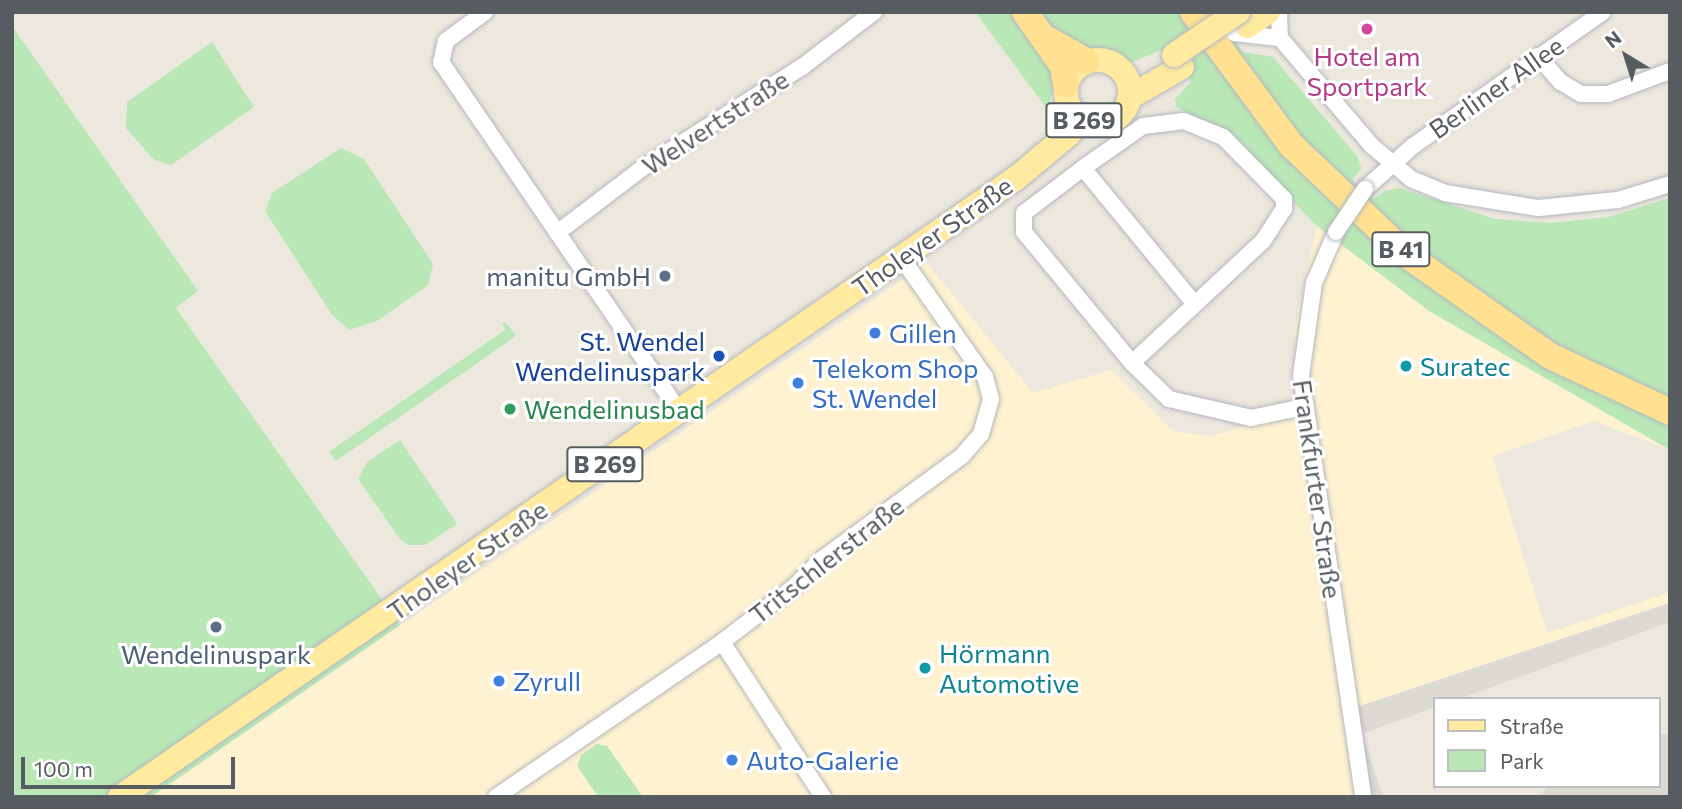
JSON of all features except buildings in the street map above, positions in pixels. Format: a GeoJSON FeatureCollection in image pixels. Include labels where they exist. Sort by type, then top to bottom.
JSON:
{"type":"FeatureCollection","features":[{"type":"Feature","properties":{"kind":"highway"},"geometry":{"type":"LineString","coordinates":[[1026,12],[1063,66],[1066,85]]}},
{"type":"Feature","properties":{"kind":"highway","name":"B 41"},"geometry":{"type":"LineString","coordinates":[[1193,12],[1292,145],[1407,255],[1550,356],[1670,412]]}},
{"type":"Feature","properties":{"kind":"highway"},"geometry":{"type":"LineString","coordinates":[[1043,36],[1071,57],[1086,61]]}},
{"type":"Feature","properties":{"kind":"main road","name":"B 269"},"geometry":{"type":"LineString","coordinates":[[1178,61],[1130,72],[1104,60],[1086,61],[1066,85],[1067,101],[1080,118],[1090,123],[1111,121],[1120,116],[1130,97],[1178,61],[1240,24],[1268,12]]}},
{"type":"Feature","properties":{"kind":"main road","name":"B 269"},"geometry":{"type":"LineString","coordinates":[[1120,68],[1130,97]]}},
{"type":"Feature","properties":{"kind":"main road","name":"Tholeyer Straße"},"geometry":{"type":"LineString","coordinates":[[120,797],[1015,179],[1069,134],[1080,118]]}},
{"type":"Feature","properties":{"kind":"street"},"geometry":{"type":"LineString","coordinates":[[485,12],[446,41],[441,62],[680,412]]}},
{"type":"Feature","properties":{"kind":"street","name":"Welvertstraße"},"geometry":{"type":"LineString","coordinates":[[557,233],[641,169],[802,67],[874,12]]}},
{"type":"Feature","properties":{"kind":"street"},"geometry":{"type":"LineString","coordinates":[[1279,12],[1280,38]]}},
{"type":"Feature","properties":{"kind":"street","name":"Berliner Allee"},"geometry":{"type":"LineString","coordinates":[[1391,163],[1603,12]]}},
{"type":"Feature","properties":{"kind":"street"},"geometry":{"type":"LineString","coordinates":[[1240,24],[1280,38],[1391,163],[1412,179],[1445,193],[1539,208],[1605,202],[1670,184]]}},
{"type":"Feature","properties":{"kind":"street"},"geometry":{"type":"LineString","coordinates":[[1538,56],[1561,82],[1581,94],[1608,94],[1670,71]]}},
{"type":"Feature","properties":{"kind":"street"},"geometry":{"type":"LineString","coordinates":[[1132,363],[1277,226],[1284,199],[1223,137],[1184,121],[1143,126],[1033,204],[1021,223],[1132,363],[1169,399],[1230,416],[1251,418],[1303,407]]}},
{"type":"Feature","properties":{"kind":"street","name":"Frankfurter Straße"},"geometry":{"type":"LineString","coordinates":[[1363,797],[1303,407],[1307,320],[1314,283],[1336,232],[1365,189],[1391,163]]}},
{"type":"Feature","properties":{"kind":"street"},"geometry":{"type":"LineString","coordinates":[[1083,168],[1194,303]]}},
{"type":"Feature","properties":{"kind":"street","name":"Tritschlerstraße"},"geometry":{"type":"LineString","coordinates":[[496,797],[722,642],[795,586],[821,560],[962,456],[981,434],[991,399],[985,377],[901,257]]}},
{"type":"Feature","properties":{"kind":"street"},"geometry":{"type":"LineString","coordinates":[[722,642],[823,797]]}},
{"type":"Feature","properties":{"kind":"shaded area"},"geometry":{"type":"Polygon","coordinates":[[[1317,226],[1429,311],[1670,450],[1594,421],[1492,456],[1547,633],[1670,592],[1670,603],[1354,708],[1371,797],[151,797],[927,263],[1033,393],[1111,370],[1173,431],[1210,436],[1298,412],[1294,330],[1317,226]]]}},
{"type":"Feature","properties":{"kind":"shaded area"},"geometry":{"type":"Polygon","coordinates":[[[1670,603],[1670,622],[1464,697],[1434,697],[1434,707],[1362,734],[1383,797],[1371,797],[1354,708],[1670,603]]]}},
{"type":"Feature","properties":{"kind":"shaded area"},"geometry":{"type":"Polygon","coordinates":[[[1661,734],[1670,734],[1670,797],[1536,797],[1547,788],[1661,788],[1661,734]]]}},
{"type":"Feature","properties":{"kind":"green space"},"geometry":{"type":"Polygon","coordinates":[[[975,12],[1216,12],[1243,52],[1273,57],[1357,156],[1362,168],[1352,180],[1374,199],[1384,191],[1400,188],[1495,219],[1550,223],[1608,217],[1670,198],[1670,450],[1429,311],[1317,226],[1229,135],[1176,107],[1175,99],[1191,82],[1169,47],[1132,62],[1096,51],[1070,62],[1055,79],[1048,110],[975,12]]]}},
{"type":"Feature","properties":{"kind":"green space"},"geometry":{"type":"Polygon","coordinates":[[[12,26],[198,291],[176,308],[400,625],[151,797],[12,797],[12,26]]]}},
{"type":"Feature","properties":{"kind":"green space"},"geometry":{"type":"Polygon","coordinates":[[[212,42],[254,107],[171,165],[154,160],[126,128],[127,102],[212,42]]]}},
{"type":"Feature","properties":{"kind":"green space"},"geometry":{"type":"Polygon","coordinates":[[[341,148],[364,159],[433,264],[428,285],[377,321],[349,330],[332,315],[265,211],[272,193],[341,148]]]}},
{"type":"Feature","properties":{"kind":"green space"},"geometry":{"type":"Polygon","coordinates":[[[506,322],[516,336],[336,461],[329,452],[505,330],[502,324],[506,322]]]}},
{"type":"Feature","properties":{"kind":"green space"},"geometry":{"type":"Polygon","coordinates":[[[400,440],[457,524],[425,545],[408,545],[400,539],[358,479],[367,462],[400,440]]]}},
{"type":"Feature","properties":{"kind":"green space"},"geometry":{"type":"Polygon","coordinates":[[[597,744],[607,746],[643,797],[598,797],[577,766],[581,755],[597,744]]]}},
{"type":"Feature","properties":{"kind":"place","name":"Hotel am Sportpark"},"geometry":{"type":"Point","coordinates":[1367,29]}},
{"type":"Feature","properties":{"kind":"place","name":"manitu GmbH"},"geometry":{"type":"Point","coordinates":[665,276]}},
{"type":"Feature","properties":{"kind":"place","name":"Gillen"},"geometry":{"type":"Point","coordinates":[875,333]}},
{"type":"Feature","properties":{"kind":"place","name":"St. Wendel Wendelinuspark"},"geometry":{"type":"Point","coordinates":[719,356]}},
{"type":"Feature","properties":{"kind":"place","name":"Suratec"},"geometry":{"type":"Point","coordinates":[1406,366]}},
{"type":"Feature","properties":{"kind":"place","name":"Telekom Shop St. Wendel"},"geometry":{"type":"Point","coordinates":[798,383]}},
{"type":"Feature","properties":{"kind":"place","name":"Wendelinusbad"},"geometry":{"type":"Point","coordinates":[510,409]}},
{"type":"Feature","properties":{"kind":"place","name":"Wendelinuspark"},"geometry":{"type":"Point","coordinates":[216,627]}},
{"type":"Feature","properties":{"kind":"place","name":"Hörmann Automotive"},"geometry":{"type":"Point","coordinates":[925,668]}},
{"type":"Feature","properties":{"kind":"place","name":"Zyrull"},"geometry":{"type":"Point","coordinates":[499,681]}},
{"type":"Feature","properties":{"kind":"place","name":"Auto-Galerie"},"geometry":{"type":"Point","coordinates":[732,760]}}]}
